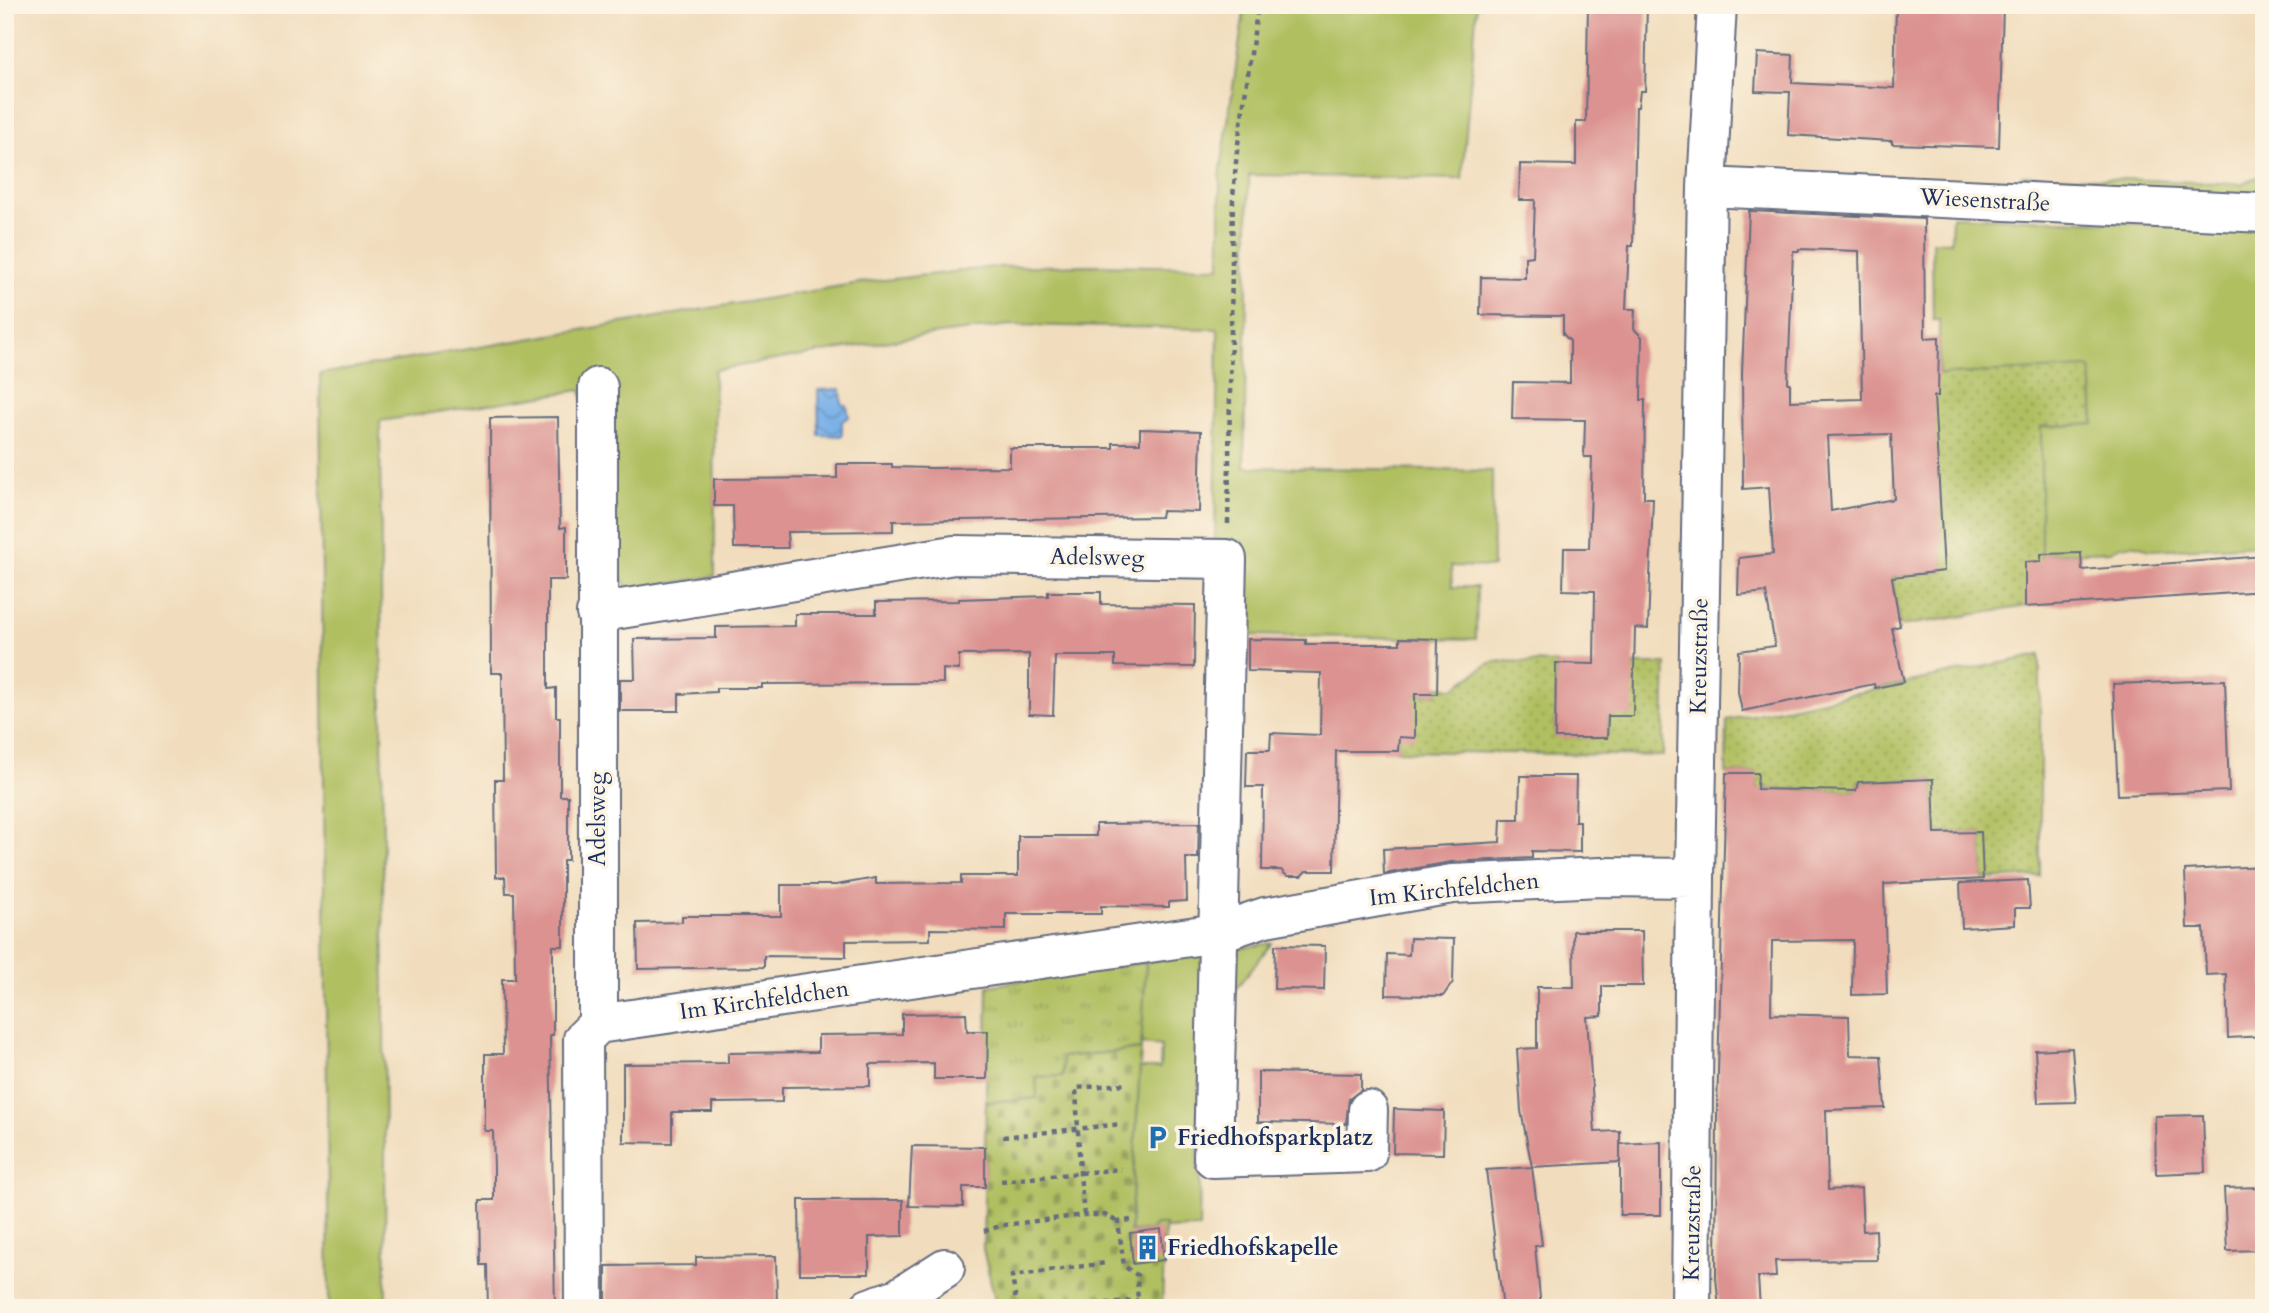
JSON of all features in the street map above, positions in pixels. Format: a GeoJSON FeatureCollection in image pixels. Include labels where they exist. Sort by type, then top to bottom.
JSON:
{"type":"FeatureCollection","features":[{"type":"Feature","properties":{"kind":"street","name":"Kreuzstraße"},"geometry":{"type":"LineString","coordinates":[[1691,1308],[1695,878],[1707,187],[1717,5]]}},
{"type":"Feature","properties":{"kind":"street","name":"Wiesenstraße"},"geometry":{"type":"LineString","coordinates":[[1707,187],[2264,213]]}},
{"type":"Feature","properties":{"kind":"street","name":"Adelsweg"},"geometry":{"type":"LineString","coordinates":[[597,1024],[598,387]]}},
{"type":"Feature","properties":{"kind":"street","name":"Adelsweg"},"geometry":{"type":"LineString","coordinates":[[596,613],[954,555],[1227,559]]}},
{"type":"Feature","properties":{"kind":"street"},"geometry":{"type":"LineString","coordinates":[[1227,559],[1213,1158],[1367,1153],[1368,1110]]}},
{"type":"Feature","properties":{"kind":"street","name":"Im Kirchfeldchen"},"geometry":{"type":"LineString","coordinates":[[597,1024],[1217,933],[1265,916],[1452,884],[1601,877],[1695,878]]}},
{"type":"Feature","properties":{"kind":"street"},"geometry":{"type":"LineString","coordinates":[[584,1308],[583,1039],[597,1024]]}},
{"type":"Feature","properties":{"kind":"street"},"geometry":{"type":"LineString","coordinates":[[869,1308],[898,1298],[945,1269]]}},
{"type":"Feature","properties":{"kind":"path"},"geometry":{"type":"LineString","coordinates":[[1227,559],[1234,197],[1237,151],[1258,5]]}},
{"type":"Feature","properties":{"kind":"path"},"geometry":{"type":"LineString","coordinates":[[1084,1215],[1076,1088],[1125,1084]]}},
{"type":"Feature","properties":{"kind":"path"},"geometry":{"type":"LineString","coordinates":[[1003,1137],[1121,1124]]}},
{"type":"Feature","properties":{"kind":"path"},"geometry":{"type":"LineString","coordinates":[[1001,1181],[1121,1169]]}},
{"type":"Feature","properties":{"kind":"path"},"geometry":{"type":"LineString","coordinates":[[984,1231],[1004,1225],[1084,1215],[1105,1215],[1118,1222],[1131,1220]]}},
{"type":"Feature","properties":{"kind":"path"},"geometry":{"type":"LineString","coordinates":[[1118,1222],[1124,1266],[1137,1275],[1138,1308]]}},
{"type":"Feature","properties":{"kind":"path"},"geometry":{"type":"LineString","coordinates":[[1017,1308],[1012,1276],[1105,1263]]}},
{"type":"Feature","properties":{"kind":"path"},"geometry":{"type":"LineString","coordinates":[[1056,1308],[1138,1300]]}},
{"type":"Feature","properties":{"kind":"green space"},"geometry":{"type":"Polygon","coordinates":[[[1245,5],[1477,5],[1462,179],[1249,175],[1244,467],[1492,471],[1493,567],[1451,566],[1452,587],[1477,587],[1476,639],[1241,635],[1242,542],[1215,541],[1218,329],[1010,325],[908,338],[714,370],[715,576],[628,590],[617,570],[581,390],[380,421],[386,1308],[329,1308],[320,374],[859,283],[995,267],[1220,267],[1220,176],[1245,5]]]}},
{"type":"Feature","properties":{"kind":"green space"},"geometry":{"type":"Polygon","coordinates":[[[2264,174],[2264,188],[2241,201],[2021,190],[2022,175],[2242,184],[2264,174]]]}},
{"type":"Feature","properties":{"kind":"green space"},"geometry":{"type":"Polygon","coordinates":[[[1952,216],[2264,228],[2264,545],[2148,550],[2130,545],[2111,551],[2041,554],[2041,427],[2094,424],[2091,369],[1939,375],[1939,320],[1933,320],[1932,241],[1951,242],[1952,216]]]}},
{"type":"Feature","properties":{"kind":"green space"},"geometry":{"type":"Polygon","coordinates":[[[2091,368],[2094,424],[2041,427],[2041,604],[1900,626],[1892,577],[1944,571],[1926,375],[2091,368]]]}},
{"type":"Feature","properties":{"kind":"green space"},"geometry":{"type":"Polygon","coordinates":[[[2040,655],[2040,876],[1983,879],[1981,832],[1935,833],[1933,779],[1858,782],[1856,791],[1757,789],[1757,773],[1726,773],[1727,720],[2040,655]]]}},
{"type":"Feature","properties":{"kind":"green space"},"geometry":{"type":"Polygon","coordinates":[[[1498,661],[1556,663],[1555,737],[1607,738],[1608,716],[1634,664],[1666,664],[1663,756],[1398,751],[1399,694],[1437,694],[1437,687],[1454,688],[1488,664],[1498,661]]]}},
{"type":"Feature","properties":{"kind":"green space"},"geometry":{"type":"Polygon","coordinates":[[[1272,943],[1200,1034],[1199,1228],[1165,1229],[1165,1225],[1150,1231],[1130,1233],[1140,1068],[1160,1068],[1161,1046],[1141,1044],[1146,962],[1272,943]]]}},
{"type":"Feature","properties":{"kind":"green space"},"geometry":{"type":"Polygon","coordinates":[[[1146,962],[1141,1049],[1062,1057],[1063,1076],[1036,1077],[1037,1098],[986,1102],[988,986],[1146,962]]]}},
{"type":"Feature","properties":{"kind":"green space"},"geometry":{"type":"Polygon","coordinates":[[[1141,1049],[1130,1232],[1150,1231],[1155,1225],[1165,1225],[1162,1308],[997,1308],[983,1249],[986,1102],[1036,1098],[1036,1077],[1062,1057],[1141,1049]]]}},
{"type":"Feature","properties":{"kind":"water"},"geometry":{"type":"Polygon","coordinates":[[[841,389],[842,404],[847,406],[849,417],[842,421],[842,436],[819,435],[818,390],[841,389]]]}},
{"type":"Feature","properties":{"kind":"building"},"geometry":{"type":"Polygon","coordinates":[[[1588,5],[1647,5],[1645,91],[1640,91],[1636,107],[1633,246],[1629,246],[1626,309],[1635,309],[1634,329],[1642,337],[1641,400],[1645,400],[1644,498],[1653,498],[1648,629],[1635,628],[1633,716],[1608,716],[1607,738],[1555,738],[1556,663],[1594,664],[1595,591],[1563,590],[1564,548],[1589,548],[1592,457],[1584,457],[1585,420],[1512,419],[1513,382],[1570,383],[1570,341],[1563,334],[1563,316],[1480,315],[1481,277],[1525,278],[1525,257],[1533,256],[1535,200],[1519,200],[1520,164],[1576,165],[1576,122],[1586,122],[1588,5]]]}},
{"type":"Feature","properties":{"kind":"building"},"geometry":{"type":"Polygon","coordinates":[[[1896,5],[2003,5],[1999,147],[1892,144],[1892,141],[1788,135],[1790,92],[1755,91],[1757,53],[1793,55],[1792,83],[1894,88],[1896,5]]]}},
{"type":"Feature","properties":{"kind":"building"},"geometry":{"type":"Polygon","coordinates":[[[1749,211],[1924,219],[1925,338],[1939,337],[1938,396],[1934,396],[1944,571],[1892,577],[1900,626],[1892,628],[1904,682],[1875,688],[1874,684],[1742,711],[1738,692],[1739,651],[1775,646],[1766,592],[1738,595],[1739,558],[1773,554],[1769,487],[1743,489],[1742,373],[1749,211]],[[1793,251],[1788,383],[1790,401],[1862,399],[1859,251],[1793,251]],[[1891,434],[1827,436],[1831,511],[1894,499],[1891,434]]]}},
{"type":"Feature","properties":{"kind":"building"},"geometry":{"type":"Polygon","coordinates":[[[558,417],[560,528],[566,527],[566,580],[548,580],[548,689],[556,688],[556,717],[560,717],[560,796],[568,796],[568,860],[563,860],[563,946],[553,946],[553,1035],[550,1035],[555,1308],[488,1308],[487,1265],[481,1265],[480,1200],[494,1200],[494,1169],[493,1131],[485,1131],[485,1054],[503,1054],[502,979],[515,979],[514,893],[506,893],[505,877],[496,877],[495,780],[503,780],[502,673],[491,673],[490,418],[558,417]]]}},
{"type":"Feature","properties":{"kind":"building"},"geometry":{"type":"Polygon","coordinates":[[[1140,429],[1201,431],[1199,512],[1162,511],[1161,517],[893,521],[893,531],[787,532],[788,548],[734,548],[733,506],[714,506],[714,479],[837,478],[837,464],[892,464],[892,467],[931,468],[1010,467],[1010,448],[1113,448],[1113,443],[1140,443],[1140,429]]]}},
{"type":"Feature","properties":{"kind":"building"},"geometry":{"type":"Polygon","coordinates":[[[2081,553],[2082,570],[2264,556],[2264,591],[2025,607],[2025,562],[2041,561],[2041,554],[2081,553]]]}},
{"type":"Feature","properties":{"kind":"building"},"geometry":{"type":"Polygon","coordinates":[[[1048,592],[1101,592],[1101,604],[1195,605],[1194,667],[1115,666],[1115,656],[1055,656],[1053,715],[1029,714],[1029,654],[959,655],[959,670],[943,669],[943,683],[762,684],[762,688],[716,688],[716,692],[679,694],[679,711],[620,711],[620,679],[635,679],[634,639],[716,638],[716,627],[795,626],[795,614],[876,614],[876,602],[1048,596],[1048,592]]]}},
{"type":"Feature","properties":{"kind":"building"},"geometry":{"type":"Polygon","coordinates":[[[1400,638],[1438,639],[1437,694],[1415,694],[1415,738],[1399,737],[1398,751],[1336,751],[1334,871],[1306,871],[1301,876],[1287,876],[1281,870],[1262,870],[1263,787],[1246,787],[1247,750],[1270,750],[1271,733],[1320,735],[1321,673],[1248,671],[1248,639],[1306,640],[1306,644],[1400,644],[1400,638]]]}},
{"type":"Feature","properties":{"kind":"building"},"geometry":{"type":"Polygon","coordinates":[[[2225,680],[2229,791],[2118,795],[2113,684],[2225,680]]]}},
{"type":"Feature","properties":{"kind":"building"},"geometry":{"type":"Polygon","coordinates":[[[1726,773],[1758,773],[1757,789],[1856,791],[1858,782],[1933,779],[1935,833],[1981,832],[1983,879],[1884,884],[1887,994],[1852,995],[1853,940],[1772,941],[1771,1014],[1849,1016],[1850,1055],[1881,1056],[1885,1108],[1826,1110],[1828,1190],[1861,1188],[1863,1231],[1876,1230],[1877,1260],[1775,1261],[1776,1277],[1758,1277],[1760,1308],[1719,1308],[1716,1278],[1717,1110],[1726,773]]]}},
{"type":"Feature","properties":{"kind":"building"},"geometry":{"type":"Polygon","coordinates":[[[1520,776],[1576,776],[1575,821],[1580,821],[1580,852],[1532,851],[1532,858],[1451,862],[1384,874],[1383,849],[1500,842],[1501,819],[1519,819],[1520,776]]]}},
{"type":"Feature","properties":{"kind":"building"},"geometry":{"type":"Polygon","coordinates":[[[1199,823],[1198,858],[1186,858],[1187,901],[1169,902],[1169,907],[1101,906],[1101,914],[1006,914],[1006,930],[930,929],[930,940],[846,941],[846,957],[764,956],[764,967],[638,969],[637,923],[682,922],[682,916],[781,916],[781,885],[836,885],[876,878],[876,884],[961,883],[961,876],[1018,876],[1018,836],[1096,836],[1096,824],[1199,823]]]}},
{"type":"Feature","properties":{"kind":"building"},"geometry":{"type":"Polygon","coordinates":[[[2264,866],[2264,1036],[2228,1038],[2226,974],[2206,975],[2204,928],[2187,928],[2185,870],[2264,866]]]}},
{"type":"Feature","properties":{"kind":"building"},"geometry":{"type":"Polygon","coordinates":[[[2028,880],[2030,908],[2015,908],[2015,925],[1962,928],[1960,883],[2028,880]]]}},
{"type":"Feature","properties":{"kind":"building"},"geometry":{"type":"Polygon","coordinates":[[[1573,931],[1642,931],[1643,986],[1602,986],[1602,1016],[1587,1017],[1595,1132],[1620,1131],[1620,1162],[1532,1167],[1521,1111],[1517,1049],[1537,1048],[1537,987],[1574,987],[1573,931]]]}},
{"type":"Feature","properties":{"kind":"building"},"geometry":{"type":"Polygon","coordinates":[[[1410,938],[1454,939],[1453,982],[1443,996],[1386,995],[1387,954],[1409,955],[1410,938]]]}},
{"type":"Feature","properties":{"kind":"building"},"geometry":{"type":"Polygon","coordinates":[[[1275,945],[1325,946],[1324,990],[1274,989],[1275,945]]]}},
{"type":"Feature","properties":{"kind":"building"},"geometry":{"type":"Polygon","coordinates":[[[966,1013],[967,1031],[988,1031],[987,1079],[934,1079],[934,1063],[870,1064],[870,1086],[782,1087],[782,1102],[712,1103],[712,1112],[672,1112],[672,1143],[623,1142],[623,1064],[728,1063],[728,1053],[818,1052],[818,1035],[902,1034],[902,1014],[966,1013]]]}},
{"type":"Feature","properties":{"kind":"building"},"geometry":{"type":"Polygon","coordinates":[[[2072,1048],[2076,1102],[2038,1103],[2035,1050],[2072,1048]]]}},
{"type":"Feature","properties":{"kind":"building"},"geometry":{"type":"Polygon","coordinates":[[[1258,1072],[1361,1074],[1361,1090],[1349,1099],[1346,1124],[1258,1122],[1258,1072]]]}},
{"type":"Feature","properties":{"kind":"building"},"geometry":{"type":"Polygon","coordinates":[[[1394,1109],[1444,1111],[1443,1154],[1393,1153],[1394,1109]]]}},
{"type":"Feature","properties":{"kind":"building"},"geometry":{"type":"Polygon","coordinates":[[[2203,1115],[2205,1172],[2156,1174],[2155,1116],[2203,1115]]]}},
{"type":"Feature","properties":{"kind":"building"},"geometry":{"type":"Polygon","coordinates":[[[1661,1142],[1661,1215],[1620,1215],[1620,1144],[1661,1142]]]}},
{"type":"Feature","properties":{"kind":"building"},"geometry":{"type":"Polygon","coordinates":[[[912,1146],[985,1147],[985,1187],[963,1187],[963,1207],[909,1206],[912,1146]]]}},
{"type":"Feature","properties":{"kind":"building"},"geometry":{"type":"Polygon","coordinates":[[[1532,1167],[1542,1245],[1535,1246],[1541,1308],[1503,1308],[1486,1170],[1532,1167]]]}},
{"type":"Feature","properties":{"kind":"building"},"geometry":{"type":"Polygon","coordinates":[[[2264,1187],[2264,1250],[2227,1251],[2224,1188],[2264,1187]]]}},
{"type":"Feature","properties":{"kind":"building"},"geometry":{"type":"Polygon","coordinates":[[[799,1200],[903,1200],[903,1236],[869,1237],[869,1274],[800,1274],[799,1200]]]}},
{"type":"Feature","properties":{"kind":"building","name":"Friedhofskapelle"},"geometry":{"type":"Polygon","coordinates":[[[1161,1229],[1164,1260],[1133,1264],[1130,1233],[1161,1229]]]}},
{"type":"Feature","properties":{"kind":"building"},"geometry":{"type":"Polygon","coordinates":[[[776,1256],[777,1304],[698,1304],[698,1308],[606,1306],[606,1266],[696,1265],[696,1257],[776,1256]]]}},
{"type":"Feature","properties":{"kind":"place","name":"Friedhofsparkplatz"},"geometry":{"type":"Point","coordinates":[1157,1137]}},
{"type":"Feature","properties":{"kind":"place","name":"Friedhofskapelle"},"geometry":{"type":"Point","coordinates":[1147,1247]}}]}
